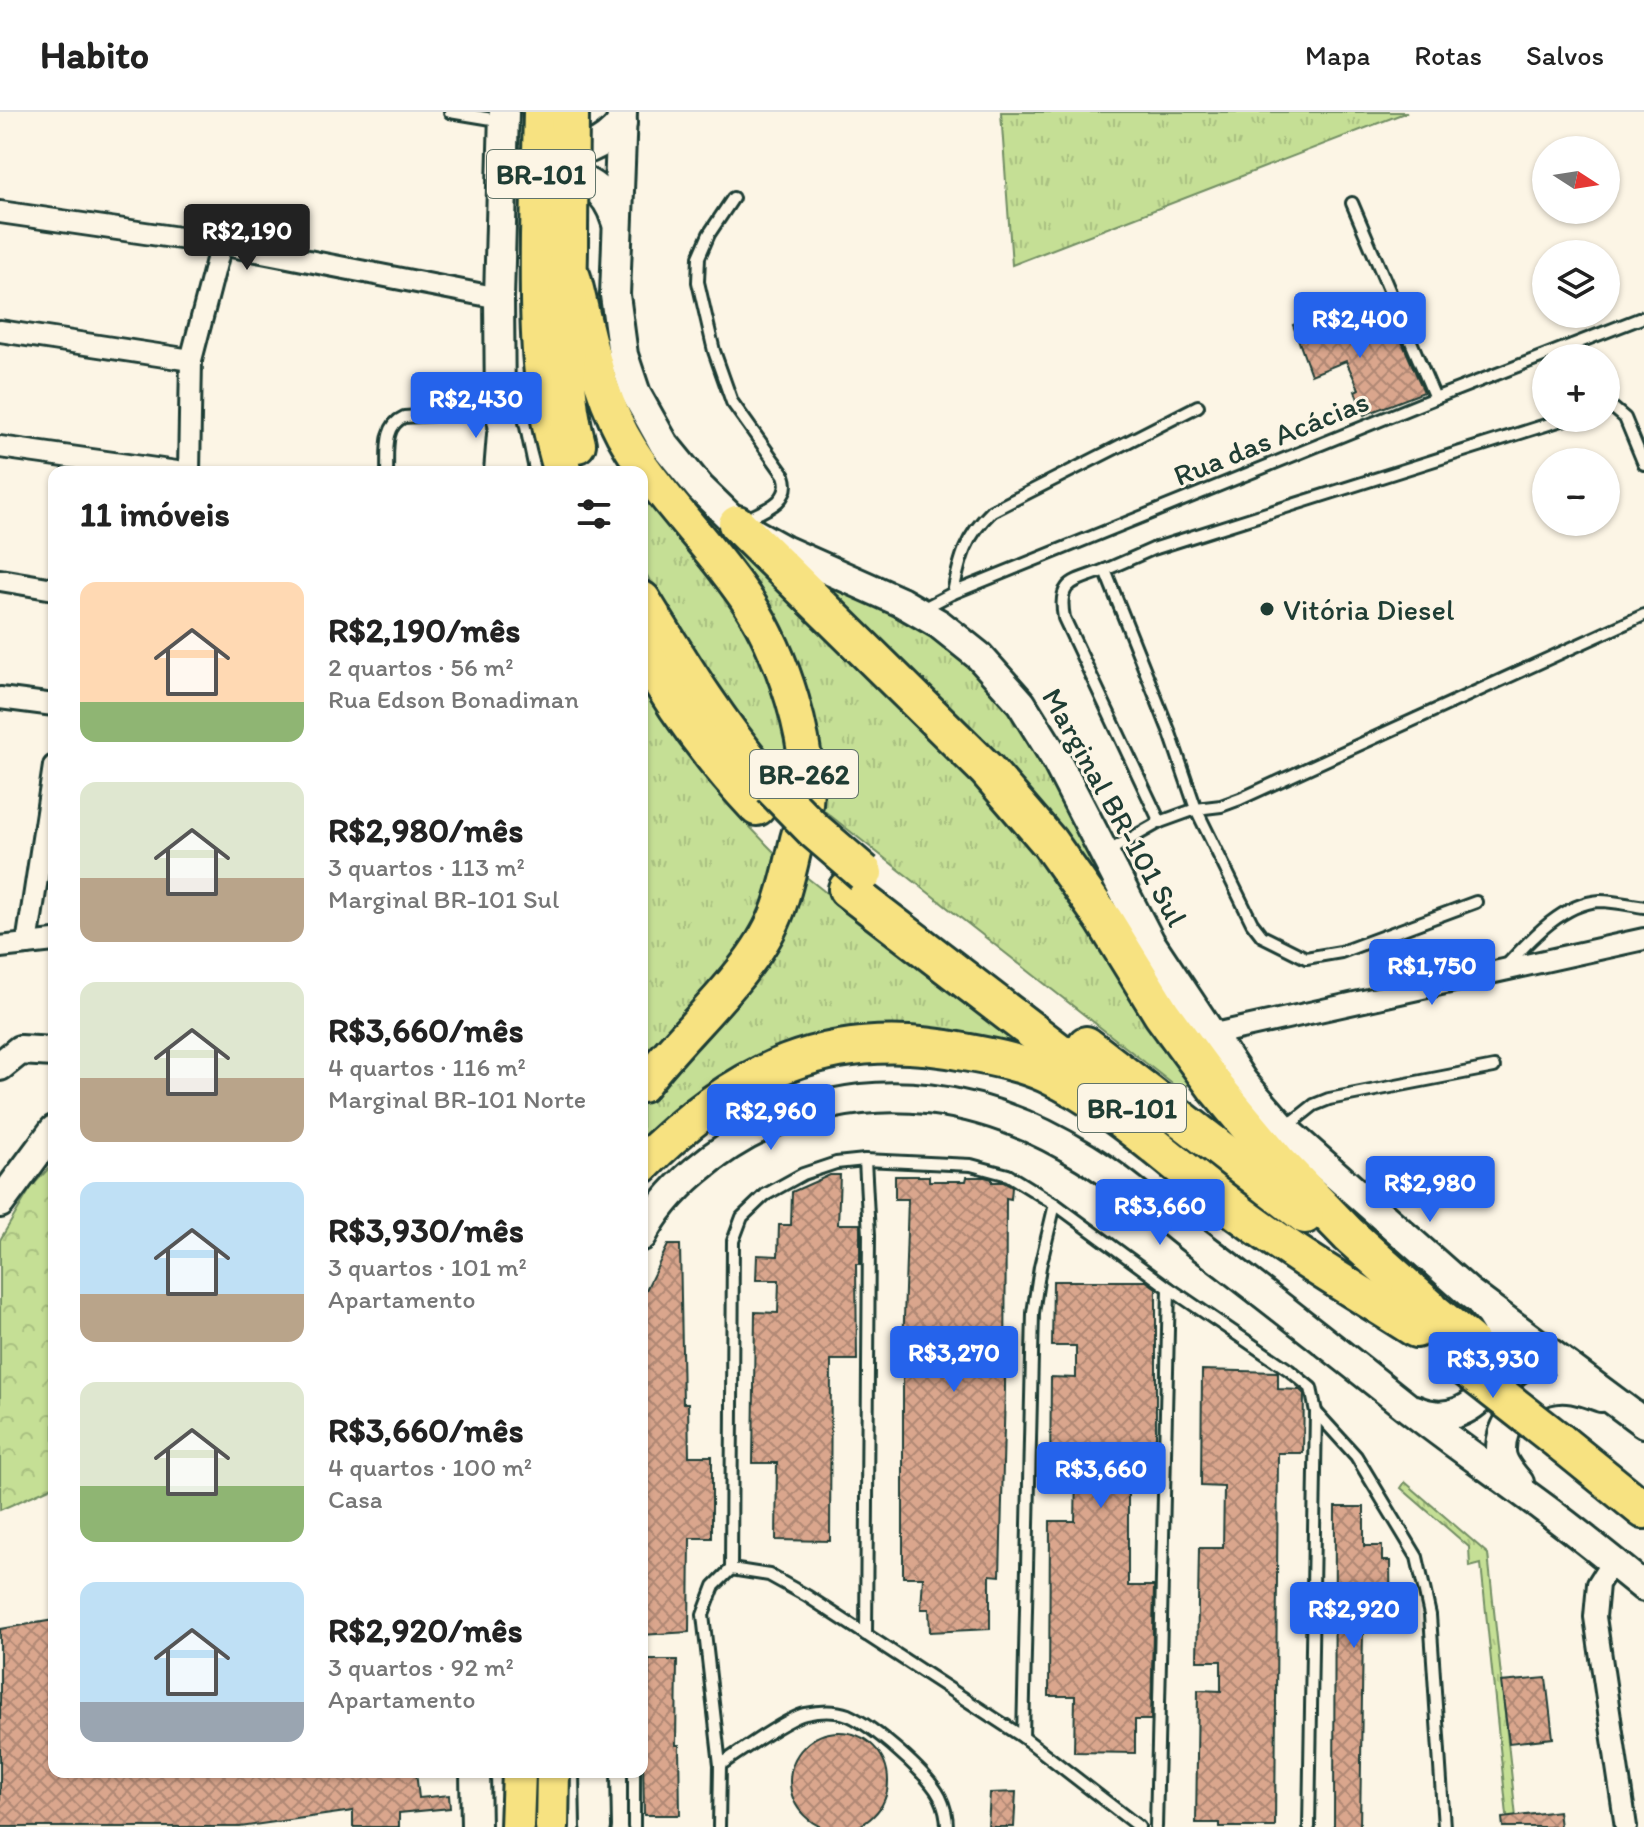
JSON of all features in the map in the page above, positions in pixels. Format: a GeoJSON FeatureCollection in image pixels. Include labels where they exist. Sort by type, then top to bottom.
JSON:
{"type":"FeatureCollection","features":[{"type":"Feature","properties":{"kind":"highway","name":"BR-101"},"geometry":{"type":"LineString","coordinates":[[542,112],[559,244],[575,437],[583,466]]}},
{"type":"Feature","properties":{"kind":"highway","name":"BR-101"},"geometry":{"type":"LineString","coordinates":[[561,466],[550,428],[542,378],[538,305],[559,244],[570,112]]}},
{"type":"Feature","properties":{"kind":"highway"},"geometry":{"type":"LineString","coordinates":[[737,524],[987,770],[1049,842],[1104,920],[1162,1014],[1217,1089],[1278,1162],[1423,1318]]}},
{"type":"Feature","properties":{"kind":"highway","name":"BR-101"},"geometry":{"type":"LineString","coordinates":[[648,610],[740,751],[764,797],[802,851],[856,881],[1566,1432],[1644,1480]]}},
{"type":"Feature","properties":{"kind":"highway","name":"BR-101"},"geometry":{"type":"LineString","coordinates":[[648,659],[718,765],[764,797]]}},
{"type":"Feature","properties":{"kind":"highway"},"geometry":{"type":"LineString","coordinates":[[648,1159],[672,1135],[731,1089],[768,1070],[810,1055],[897,1043],[1008,1061],[1045,1074],[1096,1103],[1244,1217],[1423,1318]]}},
{"type":"Feature","properties":{"kind":"highway","name":"BR-101"},"geometry":{"type":"LineString","coordinates":[[1566,1432],[1644,1510]]}},
{"type":"Feature","properties":{"kind":"main road"},"geometry":{"type":"LineString","coordinates":[[506,115],[520,133],[534,144],[551,152],[569,154],[587,151],[601,144],[622,118]]}},
{"type":"Feature","properties":{"kind":"main road"},"geometry":{"type":"LineString","coordinates":[[506,115],[499,298],[500,410],[512,466]]}},
{"type":"Feature","properties":{"kind":"main road","name":"Marginal BR-101 Sul"},"geometry":{"type":"LineString","coordinates":[[622,118],[615,295],[618,324],[623,355],[636,394],[664,444],[700,488],[737,524],[784,550],[918,611],[979,656],[1021,703],[1054,756],[1150,942],[1243,1082],[1284,1129],[1468,1292],[1644,1423]]}},
{"type":"Feature","properties":{"kind":"main road"},"geometry":{"type":"LineString","coordinates":[[502,226],[518,192],[533,181],[550,175],[569,175],[602,192],[612,208],[617,225]]}},
{"type":"Feature","properties":{"kind":"main road","name":"BR-262"},"geometry":{"type":"LineString","coordinates":[[559,244],[609,409],[643,466]]}},
{"type":"Feature","properties":{"kind":"main road","name":"BR-262"},"geometry":{"type":"LineString","coordinates":[[648,474],[739,589],[767,635],[781,665],[803,753],[806,803],[776,915],[758,948],[648,1079]]}},
{"type":"Feature","properties":{"kind":"main road"},"geometry":{"type":"LineString","coordinates":[[7,1055],[48,1052]]}},
{"type":"Feature","properties":{"kind":"main road"},"geometry":{"type":"LineString","coordinates":[[648,1227],[666,1201],[692,1174],[751,1133],[815,1106],[849,1100],[910,1096],[970,1106],[1025,1126],[1086,1157],[1644,1587]]}},
{"type":"Feature","properties":{"kind":"main road"},"geometry":{"type":"LineString","coordinates":[[0,1203],[48,1138]]}},
{"type":"Feature","properties":{"kind":"main road"},"geometry":{"type":"LineString","coordinates":[[1404,1405],[1427,1416],[1448,1417],[1472,1406],[1491,1387],[1500,1362],[1499,1335],[1488,1310],[1468,1292]]}},
{"type":"Feature","properties":{"kind":"main road"},"geometry":{"type":"LineString","coordinates":[[1548,1510],[1511,1474],[1501,1452],[1507,1425],[1523,1403],[1547,1390],[1574,1387],[1621,1405]]}},
{"type":"Feature","properties":{"kind":"main road"},"geometry":{"type":"LineString","coordinates":[[475,1778],[476,1827]]}},
{"type":"Feature","properties":{"kind":"main road"},"geometry":{"type":"LineString","coordinates":[[517,1827],[519,1778]]}},
{"type":"Feature","properties":{"kind":"main road"},"geometry":{"type":"LineString","coordinates":[[552,1827],[553,1778]]}},
{"type":"Feature","properties":{"kind":"main road"},"geometry":{"type":"LineString","coordinates":[[595,1778],[597,1825]]}},
{"type":"Feature","properties":{"kind":"street"},"geometry":{"type":"LineString","coordinates":[[0,212],[221,244],[499,298]]}},
{"type":"Feature","properties":{"kind":"street"},"geometry":{"type":"LineString","coordinates":[[189,466],[191,360],[221,244]]}},
{"type":"Feature","properties":{"kind":"street"},"geometry":{"type":"LineString","coordinates":[[0,331],[191,360]]}},
{"type":"Feature","properties":{"kind":"street"},"geometry":{"type":"LineString","coordinates":[[495,466],[500,410]]}},
{"type":"Feature","properties":{"kind":"street"},"geometry":{"type":"LineString","coordinates":[[0,447],[135,466]]}},
{"type":"Feature","properties":{"kind":"street"},"geometry":{"type":"LineString","coordinates":[[0,580],[48,588]]}},
{"type":"Feature","properties":{"kind":"street"},"geometry":{"type":"LineString","coordinates":[[0,698],[48,704]]}},
{"type":"Feature","properties":{"kind":"street"},"geometry":{"type":"LineString","coordinates":[[27,944],[48,806]]}},
{"type":"Feature","properties":{"kind":"street"},"geometry":{"type":"LineString","coordinates":[[1210,1035],[1644,939]]}},
{"type":"Feature","properties":{"kind":"street"},"geometry":{"type":"LineString","coordinates":[[0,947],[48,942]]}},
{"type":"Feature","properties":{"kind":"street"},"geometry":{"type":"LineString","coordinates":[[1612,1562],[1598,1584],[1595,1617],[1626,1827]]}},
{"type":"Feature","properties":{"kind":"lane"},"geometry":{"type":"LineString","coordinates":[[450,112],[506,115]]}},
{"type":"Feature","properties":{"kind":"lane"},"geometry":{"type":"LineString","coordinates":[[733,198],[699,257],[698,282],[714,351],[732,402],[787,483],[785,494],[778,503],[737,524]]}},
{"type":"Feature","properties":{"kind":"lane"},"geometry":{"type":"LineString","coordinates":[[1352,203],[1435,398]]}},
{"type":"Feature","properties":{"kind":"lane","name":"Rua das Acácias"},"geometry":{"type":"LineString","coordinates":[[918,611],[953,593],[1644,317]]}},
{"type":"Feature","properties":{"kind":"lane"},"geometry":{"type":"LineString","coordinates":[[953,593],[967,542],[974,528],[992,511],[1198,406]]}},
{"type":"Feature","properties":{"kind":"lane"},"geometry":{"type":"LineString","coordinates":[[387,466],[389,430],[394,421],[404,417],[500,410]]}},
{"type":"Feature","properties":{"kind":"lane"},"geometry":{"type":"LineString","coordinates":[[1620,414],[1625,418],[1644,464]]}},
{"type":"Feature","properties":{"kind":"lane"},"geometry":{"type":"LineString","coordinates":[[1160,822],[1064,618],[1061,600],[1064,589],[1070,583],[1153,549],[1532,429]]}},
{"type":"Feature","properties":{"kind":"lane"},"geometry":{"type":"LineString","coordinates":[[1105,570],[1170,733],[1196,809],[1252,923],[1262,936],[1306,958],[1341,952],[1476,902]]}},
{"type":"Feature","properties":{"kind":"lane"},"geometry":{"type":"LineString","coordinates":[[1105,853],[1160,822],[1196,809],[1221,806],[1240,799],[1644,615]]}},
{"type":"Feature","properties":{"kind":"lane"},"geometry":{"type":"LineString","coordinates":[[1503,969],[1527,944],[1579,905],[1601,901],[1644,907]]}},
{"type":"Feature","properties":{"kind":"lane"},"geometry":{"type":"LineString","coordinates":[[1284,1129],[1314,1105],[1329,1099],[1494,1067]]}},
{"type":"Feature","properties":{"kind":"lane"},"geometry":{"type":"LineString","coordinates":[[865,1160],[869,1235],[866,1635]]}},
{"type":"Feature","properties":{"kind":"lane"},"geometry":{"type":"LineString","coordinates":[[719,1827],[720,1765],[703,1615],[714,1586],[731,1569],[733,1241],[742,1217],[765,1195],[803,1174],[836,1163],[865,1160],[971,1165],[1008,1175],[1055,1204],[1311,1388],[1316,1412],[1309,1827]]}},
{"type":"Feature","properties":{"kind":"lane"},"geometry":{"type":"LineString","coordinates":[[1023,1737],[1033,1313],[1055,1204]]}},
{"type":"Feature","properties":{"kind":"lane"},"geometry":{"type":"LineString","coordinates":[[1156,1827],[1169,1288]]}},
{"type":"Feature","properties":{"kind":"lane"},"geometry":{"type":"LineString","coordinates":[[1316,1412],[1356,1456],[1417,1557],[1430,1615],[1444,1827]]}},
{"type":"Feature","properties":{"kind":"lane"},"geometry":{"type":"LineString","coordinates":[[731,1569],[769,1575],[866,1635],[1023,1737],[1139,1827]]}},
{"type":"Feature","properties":{"kind":"lane"},"geometry":{"type":"LineString","coordinates":[[720,1765],[801,1714],[826,1711],[847,1715],[878,1734],[932,1783],[947,1815],[947,1827]]}},
{"type":"Feature","properties":{"kind":"lane"},"geometry":{"type":"LineString","coordinates":[[634,1778],[634,1827]]}},
{"type":"Feature","properties":{"kind":"green space"},"geometry":{"type":"Polygon","coordinates":[[[1001,112],[1407,112],[1012,265],[1001,112]]]}},
{"type":"Feature","properties":{"kind":"green space"},"geometry":{"type":"Polygon","coordinates":[[[658,463],[979,776],[1039,848],[1189,1080],[1187,1086],[1181,1089],[1175,1086],[818,806],[817,754],[658,463]]]}},
{"type":"Feature","properties":{"kind":"green space"},"geometry":{"type":"Polygon","coordinates":[[[648,496],[722,587],[761,657],[776,696],[785,736],[789,780],[750,743],[680,638],[648,577],[648,496]]]}},
{"type":"Feature","properties":{"kind":"green space"},"geometry":{"type":"Polygon","coordinates":[[[820,581],[897,610],[973,664],[1011,709],[1044,759],[1142,950],[820,581]]]}},
{"type":"Feature","properties":{"kind":"green space"},"geometry":{"type":"Polygon","coordinates":[[[648,692],[706,776],[782,860],[766,913],[698,1005],[648,1053],[648,692]]]}},
{"type":"Feature","properties":{"kind":"green space"},"geometry":{"type":"Polygon","coordinates":[[[805,876],[1015,1042],[946,1031],[801,1041],[761,1054],[722,1075],[688,1098],[648,1135],[648,1096],[788,923],[805,876]]]}},
{"type":"Feature","properties":{"kind":"green space"},"geometry":{"type":"Polygon","coordinates":[[[48,1169],[48,1489],[0,1510],[0,1240],[32,1186],[48,1169]]]}},
{"type":"Feature","properties":{"kind":"green space"},"geometry":{"type":"Polygon","coordinates":[[[1405,1482],[1488,1554],[1517,1827],[1508,1825],[1481,1564],[1470,1567],[1469,1547],[1401,1488],[1405,1482]]]}},
{"type":"Feature","properties":{"kind":"building"},"geometry":{"type":"Polygon","coordinates":[[[1331,308],[1343,337],[1371,325],[1378,342],[1399,335],[1424,392],[1364,415],[1355,391],[1359,389],[1346,361],[1311,375],[1293,325],[1331,308]]]}},
{"type":"Feature","properties":{"kind":"building"},"geometry":{"type":"Polygon","coordinates":[[[830,1175],[840,1175],[838,1224],[860,1224],[860,1264],[856,1264],[857,1360],[831,1360],[830,1541],[776,1540],[777,1463],[753,1463],[755,1312],[778,1313],[779,1280],[756,1280],[757,1255],[778,1256],[779,1225],[791,1225],[792,1192],[830,1175]]]}},
{"type":"Feature","properties":{"kind":"building"},"geometry":{"type":"Polygon","coordinates":[[[895,1176],[929,1176],[929,1181],[966,1181],[967,1177],[985,1177],[1012,1187],[1011,1199],[1006,1198],[1000,1576],[990,1575],[990,1629],[930,1632],[929,1609],[921,1609],[923,1577],[903,1577],[903,1349],[908,1199],[895,1199],[895,1176]]]}},
{"type":"Feature","properties":{"kind":"building"},"geometry":{"type":"Polygon","coordinates":[[[668,1245],[680,1245],[683,1403],[688,1403],[689,1456],[712,1456],[712,1538],[690,1538],[689,1632],[648,1635],[648,1286],[668,1245]]]}},
{"type":"Feature","properties":{"kind":"building"},"geometry":{"type":"Polygon","coordinates":[[[1053,1281],[1146,1281],[1156,1288],[1156,1443],[1128,1443],[1128,1586],[1154,1586],[1151,1720],[1135,1720],[1135,1753],[1074,1752],[1075,1696],[1049,1696],[1050,1521],[1075,1521],[1076,1476],[1050,1476],[1051,1377],[1076,1378],[1076,1346],[1052,1346],[1053,1281]]]}},
{"type":"Feature","properties":{"kind":"building"},"geometry":{"type":"Polygon","coordinates":[[[1202,1370],[1278,1372],[1278,1389],[1300,1390],[1304,1394],[1303,1453],[1278,1453],[1275,1827],[1220,1827],[1220,1823],[1196,1823],[1198,1690],[1221,1691],[1221,1661],[1197,1661],[1199,1548],[1223,1548],[1224,1487],[1201,1486],[1202,1370]]]}},
{"type":"Feature","properties":{"kind":"building"},"geometry":{"type":"Polygon","coordinates":[[[1335,1507],[1364,1507],[1364,1546],[1382,1546],[1382,1561],[1390,1561],[1391,1631],[1363,1631],[1360,1827],[1334,1827],[1335,1507]]]}},
{"type":"Feature","properties":{"kind":"building"},"geometry":{"type":"Polygon","coordinates":[[[48,1621],[48,1778],[417,1778],[419,1798],[449,1795],[450,1808],[399,1813],[399,1827],[353,1827],[353,1811],[240,1827],[0,1827],[0,1629],[48,1621]]]}},
{"type":"Feature","properties":{"kind":"building"},"geometry":{"type":"Polygon","coordinates":[[[649,1660],[677,1660],[676,1745],[679,1745],[680,1815],[644,1815],[643,1778],[648,1778],[649,1660]]]}},
{"type":"Feature","properties":{"kind":"building"},"geometry":{"type":"Polygon","coordinates":[[[1546,1678],[1553,1738],[1509,1743],[1501,1682],[1546,1678]]]}},
{"type":"Feature","properties":{"kind":"building"},"geometry":{"type":"Polygon","coordinates":[[[839,1732],[858,1735],[874,1746],[887,1771],[885,1800],[874,1816],[858,1827],[820,1827],[804,1816],[793,1800],[790,1781],[793,1762],[804,1746],[820,1735],[839,1732]]]}},
{"type":"Feature","properties":{"kind":"building"},"geometry":{"type":"Polygon","coordinates":[[[1016,1792],[1014,1827],[988,1827],[990,1793],[1016,1792]]]}},
{"type":"Feature","properties":{"kind":"building"},"geometry":{"type":"Polygon","coordinates":[[[1558,1811],[1560,1827],[1503,1827],[1502,1818],[1558,1811]]]}},
{"type":"Feature","properties":{"kind":"place","name":"Vitória Diesel"},"geometry":{"type":"Point","coordinates":[1267,609]}}]}
